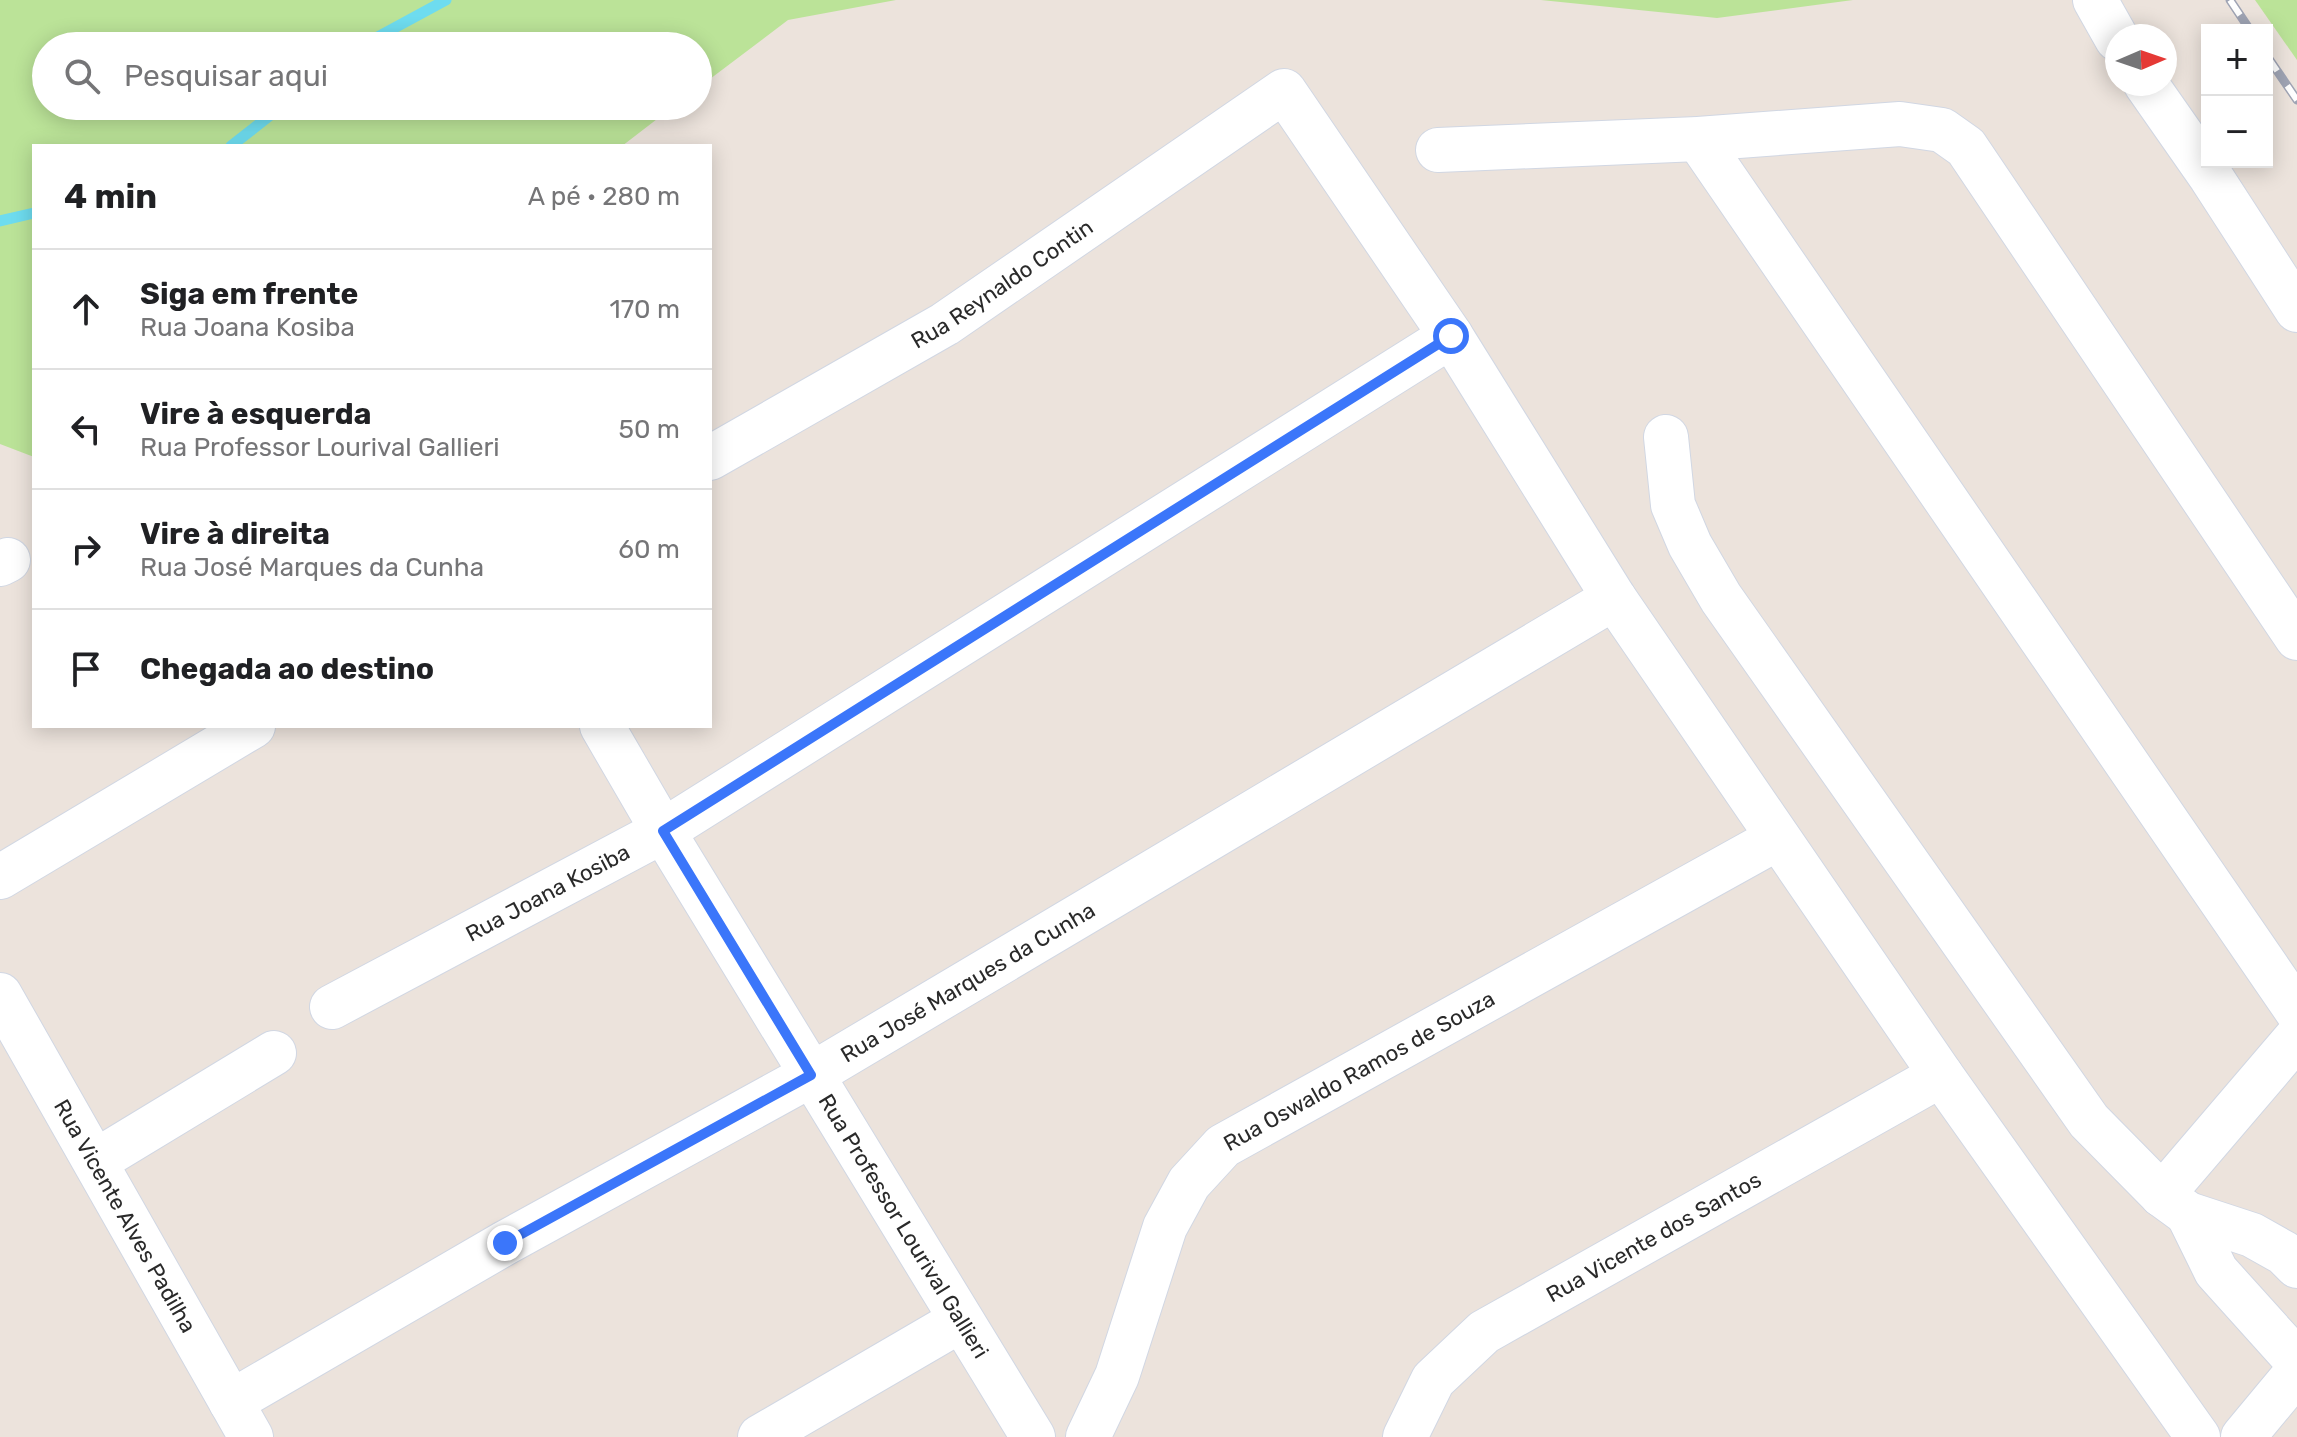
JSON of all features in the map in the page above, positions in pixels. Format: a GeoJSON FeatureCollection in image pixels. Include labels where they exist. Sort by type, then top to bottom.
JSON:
{"type":"FeatureCollection","features":[{"type":"Feature","properties":{"kind":"street"},"geometry":{"type":"LineString","coordinates":[[2095,0],[2109,24]]}},
{"type":"Feature","properties":{"kind":"street","name":"Rua Reynaldo Contin"},"geometry":{"type":"LineString","coordinates":[[712,457],[945,324],[1284,91],[1451,336]]}},
{"type":"Feature","properties":{"kind":"street"},"geometry":{"type":"LineString","coordinates":[[2154,96],[2297,310]]}},
{"type":"Feature","properties":{"kind":"street"},"geometry":{"type":"LineString","coordinates":[[1438,150],[1698,139],[1900,124],[1942,130],[1966,147],[2297,638]]}},
{"type":"Feature","properties":{"kind":"street"},"geometry":{"type":"LineString","coordinates":[[1698,139],[2297,1011]]}},
{"type":"Feature","properties":{"kind":"street"},"geometry":{"type":"LineString","coordinates":[[1451,336],[1614,598],[1941,1075],[2198,1437]]}},
{"type":"Feature","properties":{"kind":"street","name":"Rua Joana Kosiba"},"geometry":{"type":"LineString","coordinates":[[332,1007],[663,831],[1451,336]]}},
{"type":"Feature","properties":{"kind":"street"},"geometry":{"type":"LineString","coordinates":[[1666,437],[1673,505],[1690,545],[1721,598],[2089,1121],[2175,1205],[2216,1271],[2297,1361]]}},
{"type":"Feature","properties":{"kind":"street","name":"Rua José Marques da Cunha"},"geometry":{"type":"LineString","coordinates":[[241,1419],[505,1243],[811,1075],[1614,598]]}},
{"type":"Feature","properties":{"kind":"street"},"geometry":{"type":"LineString","coordinates":[[0,877],[250,728]]}},
{"type":"Feature","properties":{"kind":"street","name":"Rua Professor Lourival Gallieri"},"geometry":{"type":"LineString","coordinates":[[603,728],[1033,1437]]}},
{"type":"Feature","properties":{"kind":"street","name":"Rua Oswaldo Ramos de Souza"},"geometry":{"type":"LineString","coordinates":[[1088,1437],[1117,1376],[1165,1227],[1189,1183],[1223,1146],[1778,838]]}},
{"type":"Feature","properties":{"kind":"street","name":"Rua Vicente Alves Padilha"},"geometry":{"type":"LineString","coordinates":[[0,995],[241,1419]]}},
{"type":"Feature","properties":{"kind":"street"},"geometry":{"type":"LineString","coordinates":[[2175,1205],[2297,1037]]}},
{"type":"Feature","properties":{"kind":"street"},"geometry":{"type":"LineString","coordinates":[[96,1161],[274,1053]]}},
{"type":"Feature","properties":{"kind":"street","name":"Rua Vicente dos Santos"},"geometry":{"type":"LineString","coordinates":[[1405,1437],[1433,1380],[1484,1332],[1941,1075]]}},
{"type":"Feature","properties":{"kind":"street"},"geometry":{"type":"LineString","coordinates":[[2175,1205],[2252,1235],[2284,1253],[2297,1266]]}},
{"type":"Feature","properties":{"kind":"street"},"geometry":{"type":"LineString","coordinates":[[2216,1271],[2237,1269],[2252,1235]]}},
{"type":"Feature","properties":{"kind":"street"},"geometry":{"type":"LineString","coordinates":[[760,1437],[961,1320]]}},
{"type":"Feature","properties":{"kind":"street"},"geometry":{"type":"LineString","coordinates":[[2243,1437],[2297,1372]]}},
{"type":"Feature","properties":{"kind":"green space"},"geometry":{"type":"Polygon","coordinates":[[[0,0],[896,0],[788,20],[712,77],[712,32],[32,32],[32,120],[656,120],[625,144],[32,144],[32,456],[0,444],[0,0]]]}},
{"type":"Feature","properties":{"kind":"green space"},"geometry":{"type":"Polygon","coordinates":[[[1541,0],[1853,0],[1717,18],[1541,0]]]}},
{"type":"Feature","properties":{"kind":"green space"},"geometry":{"type":"Polygon","coordinates":[[[2255,0],[2297,0],[2297,60],[2273,24],[2255,0]]]}},
{"type":"Feature","properties":{"kind":"waterway"},"geometry":{"type":"LineString","coordinates":[[387,32],[446,0]]}},
{"type":"Feature","properties":{"kind":"waterway"},"geometry":{"type":"LineString","coordinates":[[234,144],[264,120]]}},
{"type":"Feature","properties":{"kind":"waterway"},"geometry":{"type":"LineString","coordinates":[[0,221],[32,213]]}},
{"type":"Feature","properties":{"kind":"railway"},"geometry":{"type":"LineString","coordinates":[[2230,0],[2246,24]]}},
{"type":"Feature","properties":{"kind":"railway"},"geometry":{"type":"LineString","coordinates":[[2273,65],[2297,100]]}},
{"type":"Feature","properties":{"kind":"route"},"geometry":{"type":"LineString","coordinates":[[505,1243],[811,1075],[663,831],[1451,336]]}}]}
